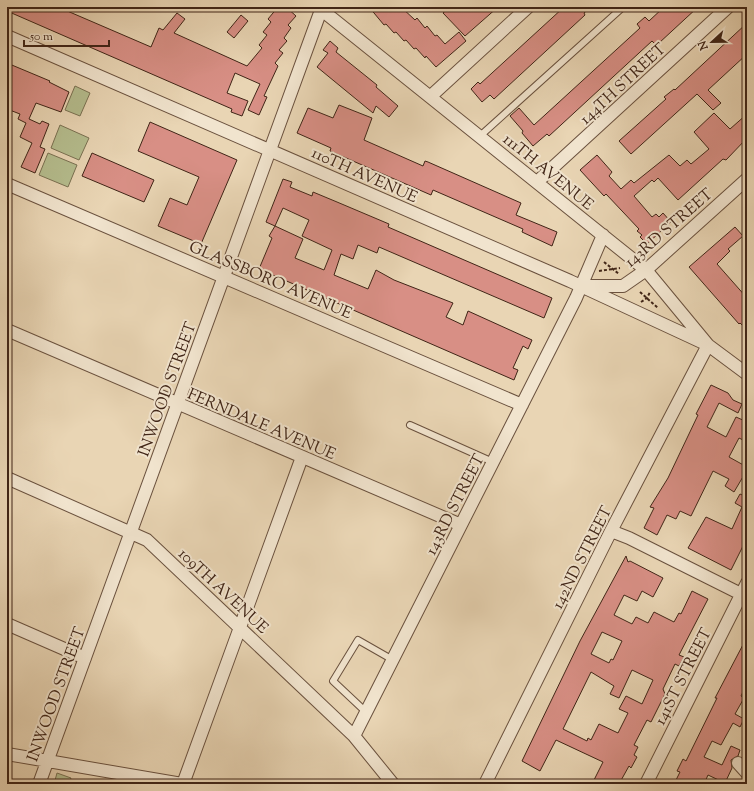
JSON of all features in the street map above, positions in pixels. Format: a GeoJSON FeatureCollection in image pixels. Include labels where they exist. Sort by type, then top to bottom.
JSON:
{"type":"FeatureCollection","features":[{"type":"Feature","properties":{"kind":"street"},"geometry":{"type":"LineString","coordinates":[[431,96],[528,7]]}},
{"type":"Feature","properties":{"kind":"street","name":"144TH STREET"},"geometry":{"type":"LineString","coordinates":[[537,182],[728,7]]}},
{"type":"Feature","properties":{"kind":"street","name":"111TH AVENUE"},"geometry":{"type":"LineString","coordinates":[[321,8],[646,270],[708,345],[747,373]]}},
{"type":"Feature","properties":{"kind":"street","name":"INWOOD STREET"},"geometry":{"type":"LineString","coordinates":[[40,784],[321,8]]}},
{"type":"Feature","properties":{"kind":"street","name":"110TH AVENUE"},"geometry":{"type":"LineString","coordinates":[[7,36],[581,286],[708,345]]}},
{"type":"Feature","properties":{"kind":"street","name":"143RD STREET"},"geometry":{"type":"LineString","coordinates":[[581,286],[623,286],[646,270],[747,179]]}},
{"type":"Feature","properties":{"kind":"street","name":"GLASSBORO AVENUE"},"geometry":{"type":"LineString","coordinates":[[7,184],[522,405]]}},
{"type":"Feature","properties":{"kind":"street","name":"143RD STREET"},"geometry":{"type":"LineString","coordinates":[[354,736],[581,286],[602,235]]}},
{"type":"Feature","properties":{"kind":"street","name":"FERNDALE AVENUE"},"geometry":{"type":"LineString","coordinates":[[7,330],[461,525]]}},
{"type":"Feature","properties":{"kind":"street","name":"142ND STREET"},"geometry":{"type":"LineString","coordinates":[[486,784],[611,532],[708,345]]}},
{"type":"Feature","properties":{"kind":"street"},"geometry":{"type":"LineString","coordinates":[[7,754],[183,784],[302,457]]}},
{"type":"Feature","properties":{"kind":"street","name":"109TH AVENUE"},"geometry":{"type":"LineString","coordinates":[[7,478],[147,540],[354,736],[383,778],[393,784]]}},
{"type":"Feature","properties":{"kind":"street"},"geometry":{"type":"LineString","coordinates":[[611,532],[629,538],[745,591]]}},
{"type":"Feature","properties":{"kind":"street","name":"141ST STREET"},"geometry":{"type":"LineString","coordinates":[[646,784],[745,591]]}},
{"type":"Feature","properties":{"kind":"street"},"geometry":{"type":"LineString","coordinates":[[7,624],[85,658]]}},
{"type":"Feature","properties":{"kind":"street"},"geometry":{"type":"LineString","coordinates":[[738,763],[747,772]]}},
{"type":"Feature","properties":{"kind":"lane"},"geometry":{"type":"LineString","coordinates":[[480,136],[623,7]]}},
{"type":"Feature","properties":{"kind":"lane"},"geometry":{"type":"LineString","coordinates":[[410,425],[493,462]]}},
{"type":"Feature","properties":{"kind":"lane"},"geometry":{"type":"LineString","coordinates":[[366,712],[333,680],[358,640],[393,660]]}},
{"type":"Feature","properties":{"kind":"path"},"geometry":{"type":"LineString","coordinates":[[599,259],[620,275]]}},
{"type":"Feature","properties":{"kind":"path"},"geometry":{"type":"LineString","coordinates":[[592,272],[620,268]]}},
{"type":"Feature","properties":{"kind":"path"},"geometry":{"type":"LineString","coordinates":[[640,292],[662,312]]}},
{"type":"Feature","properties":{"kind":"path"},"geometry":{"type":"LineString","coordinates":[[636,306],[647,298],[650,292]]}},
{"type":"Feature","properties":{"kind":"green space"},"geometry":{"type":"Polygon","coordinates":[[[75,86],[90,93],[80,116],[65,110],[75,86]]]}},
{"type":"Feature","properties":{"kind":"green space"},"geometry":{"type":"Polygon","coordinates":[[[60,125],[89,138],[79,160],[51,148],[60,125]]]}},
{"type":"Feature","properties":{"kind":"green space"},"geometry":{"type":"Polygon","coordinates":[[[48,153],[77,165],[68,187],[39,175],[48,153]]]}},
{"type":"Feature","properties":{"kind":"green space"},"geometry":{"type":"Polygon","coordinates":[[[57,773],[71,778],[69,784],[54,784],[57,773]]]}},
{"type":"Feature","properties":{"kind":"building"},"geometry":{"type":"Polygon","coordinates":[[[7,7],[58,7],[151,47],[159,28],[163,30],[177,13],[185,19],[174,33],[247,66],[262,48],[259,45],[267,35],[263,32],[271,22],[268,19],[278,7],[286,7],[296,16],[288,25],[291,28],[284,38],[287,41],[279,50],[283,53],[275,63],[278,66],[264,96],[267,97],[259,115],[248,110],[260,84],[235,73],[227,93],[248,101],[242,116],[231,112],[232,109],[7,11],[7,7]]]}},
{"type":"Feature","properties":{"kind":"building"},"geometry":{"type":"Polygon","coordinates":[[[369,7],[401,7],[415,20],[417,18],[425,28],[427,26],[435,36],[437,35],[445,44],[459,32],[466,41],[436,67],[426,56],[425,58],[416,48],[414,49],[406,40],[404,41],[396,32],[394,33],[386,24],[384,25],[369,7]]]}},
{"type":"Feature","properties":{"kind":"building"},"geometry":{"type":"Polygon","coordinates":[[[450,7],[498,7],[465,36],[443,13],[450,7]]]}},
{"type":"Feature","properties":{"kind":"building"},"geometry":{"type":"Polygon","coordinates":[[[564,7],[591,7],[584,13],[585,15],[494,99],[490,95],[482,102],[471,89],[478,82],[480,84],[564,7]]]}},
{"type":"Feature","properties":{"kind":"building"},"geometry":{"type":"Polygon","coordinates":[[[664,7],[698,7],[659,43],[658,42],[655,44],[652,41],[549,136],[547,134],[533,146],[510,116],[519,108],[534,125],[640,28],[637,24],[645,17],[649,21],[664,7]]]}},
{"type":"Feature","properties":{"kind":"building"},"geometry":{"type":"Polygon","coordinates":[[[241,15],[248,21],[234,38],[227,32],[241,15]]]}},
{"type":"Feature","properties":{"kind":"building"},"geometry":{"type":"Polygon","coordinates":[[[747,23],[747,54],[708,90],[721,103],[713,110],[697,94],[631,154],[619,141],[666,99],[664,97],[674,89],[675,90],[747,23]]]}},
{"type":"Feature","properties":{"kind":"building"},"geometry":{"type":"Polygon","coordinates":[[[330,41],[338,48],[336,52],[377,85],[376,87],[398,106],[389,117],[376,106],[373,113],[317,67],[328,53],[323,50],[330,41]]]}},
{"type":"Feature","properties":{"kind":"building"},"geometry":{"type":"Polygon","coordinates":[[[7,63],[50,81],[49,82],[69,92],[61,112],[36,103],[29,119],[40,124],[42,121],[49,124],[40,147],[45,149],[35,173],[21,167],[32,143],[20,137],[26,123],[18,119],[20,114],[7,109],[7,63]]]}},
{"type":"Feature","properties":{"kind":"building"},"geometry":{"type":"Polygon","coordinates":[[[339,105],[372,118],[364,140],[423,166],[425,161],[428,162],[521,203],[516,215],[557,232],[552,246],[522,232],[523,229],[433,190],[431,195],[330,151],[331,148],[297,133],[308,108],[333,118],[339,105]]]}},
{"type":"Feature","properties":{"kind":"building"},"geometry":{"type":"Polygon","coordinates":[[[714,113],[730,129],[747,114],[747,138],[726,160],[723,159],[678,200],[658,178],[654,182],[652,180],[634,196],[652,217],[656,214],[659,217],[663,213],[671,222],[647,244],[640,237],[642,235],[637,231],[639,229],[606,194],[604,196],[580,170],[597,155],[612,172],[609,176],[621,189],[631,180],[634,183],[669,155],[680,166],[687,160],[691,164],[709,149],[694,132],[714,113]]]}},
{"type":"Feature","properties":{"kind":"building"},"geometry":{"type":"Polygon","coordinates":[[[150,122],[237,160],[201,244],[158,226],[170,198],[187,205],[199,177],[138,151],[150,122]]]}},
{"type":"Feature","properties":{"kind":"building"},"geometry":{"type":"Polygon","coordinates":[[[92,153],[154,180],[144,202],[82,176],[92,153]]]}},
{"type":"Feature","properties":{"kind":"building"},"geometry":{"type":"Polygon","coordinates":[[[283,179],[292,182],[290,187],[312,196],[313,192],[389,224],[388,227],[552,298],[544,318],[379,247],[377,253],[358,245],[353,259],[341,254],[334,275],[368,289],[376,270],[394,280],[453,303],[446,317],[463,325],[468,311],[532,340],[528,349],[523,346],[513,368],[518,370],[514,380],[259,269],[272,238],[269,236],[275,226],[266,222],[283,179]],[[283,208],[275,226],[303,239],[295,258],[324,270],[332,250],[302,236],[309,220],[283,208]]]}},
{"type":"Feature","properties":{"kind":"building"},"geometry":{"type":"Polygon","coordinates":[[[735,227],[743,236],[728,249],[730,251],[717,264],[747,298],[747,330],[740,323],[739,324],[689,267],[735,227]]]}},
{"type":"Feature","properties":{"kind":"building"},"geometry":{"type":"Polygon","coordinates":[[[711,385],[728,393],[733,400],[742,404],[738,413],[719,403],[707,427],[726,437],[736,417],[745,421],[743,425],[747,427],[747,442],[739,438],[729,457],[747,467],[747,477],[744,475],[734,492],[725,486],[729,479],[713,471],[691,516],[680,511],[676,519],[667,515],[657,535],[644,528],[654,508],[650,507],[668,478],[698,415],[696,414],[711,385]]]}},
{"type":"Feature","properties":{"kind":"building"},"geometry":{"type":"Polygon","coordinates":[[[740,494],[747,497],[747,538],[731,570],[688,548],[706,517],[732,529],[742,507],[735,503],[740,494]]]}},
{"type":"Feature","properties":{"kind":"building"},"geometry":{"type":"Polygon","coordinates":[[[626,556],[628,562],[630,561],[663,578],[653,597],[642,591],[637,601],[624,595],[614,615],[632,624],[636,617],[648,623],[654,612],[674,622],[679,613],[681,614],[692,591],[708,599],[679,655],[684,657],[679,666],[675,664],[663,689],[665,694],[651,722],[647,720],[634,745],[638,747],[634,755],[637,757],[631,768],[629,766],[619,784],[592,784],[603,762],[556,740],[540,771],[522,761],[580,641],[626,556]],[[602,632],[591,654],[609,663],[611,659],[613,660],[622,641],[602,632]],[[632,670],[619,698],[610,694],[614,686],[591,672],[563,729],[587,741],[588,738],[591,740],[599,724],[618,733],[628,713],[619,709],[626,696],[642,704],[653,680],[632,670]]]}},
{"type":"Feature","properties":{"kind":"building"},"geometry":{"type":"Polygon","coordinates":[[[747,637],[747,684],[741,696],[744,698],[735,714],[744,719],[740,727],[733,723],[721,745],[712,741],[704,757],[722,765],[731,746],[740,750],[738,756],[731,760],[732,768],[725,783],[708,775],[704,784],[674,784],[680,772],[677,771],[683,759],[686,761],[717,698],[715,698],[747,637]]]}}]}
